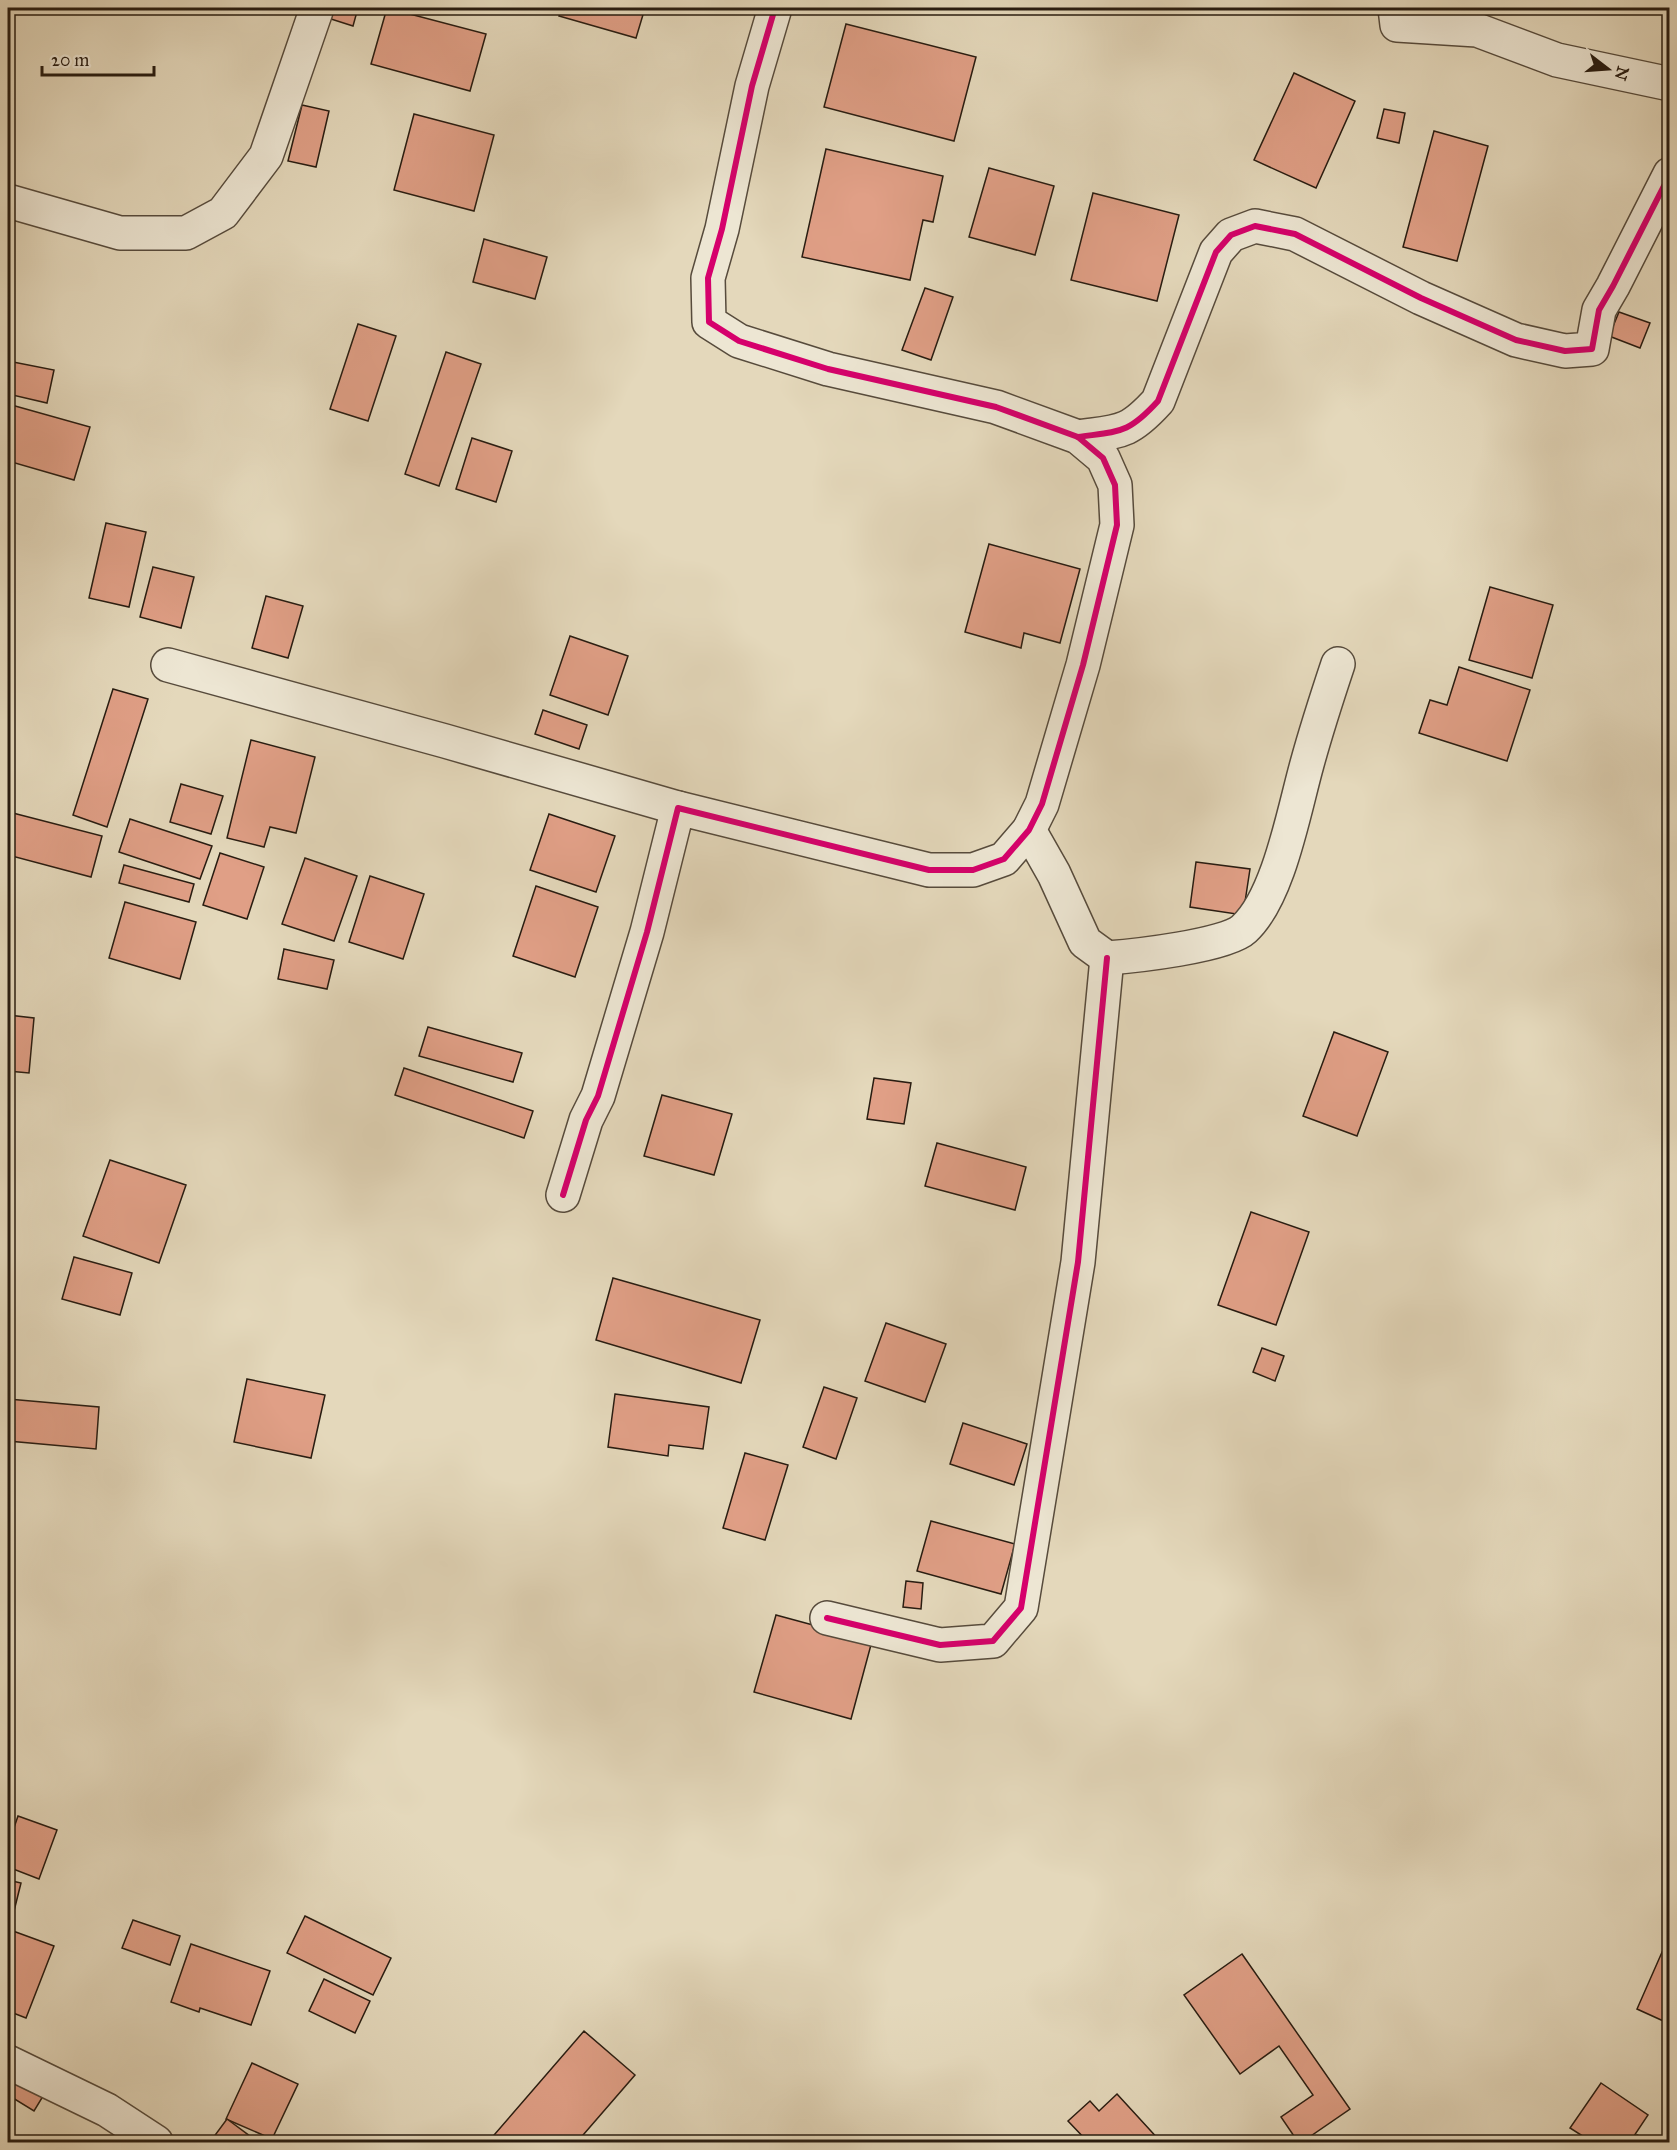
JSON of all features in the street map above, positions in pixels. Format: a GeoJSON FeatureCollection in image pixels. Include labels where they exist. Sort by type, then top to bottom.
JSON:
{"type":"FeatureCollection","features":[{"type":"Feature","properties":{"kind":"street"},"geometry":{"type":"LineString","coordinates":[[8,201],[120,233],[186,233],[223,213],[266,156],[317,8]]}},
{"type":"Feature","properties":{"kind":"street"},"geometry":{"type":"LineString","coordinates":[[168,665],[446,741],[678,808],[929,870],[973,870],[1004,859],[1029,830],[1042,804],[1083,665],[1117,525],[1114,485],[1103,458],[1078,437],[996,407],[828,369],[739,340],[709,322],[708,278],[722,229],[752,86],[775,8]]}},
{"type":"Feature","properties":{"kind":"street"},"geometry":{"type":"LineString","coordinates":[[1395,8],[1397,24],[1477,30],[1557,60],[1670,84]]}},
{"type":"Feature","properties":{"kind":"street"},"geometry":{"type":"LineString","coordinates":[[1078,437],[1121,431],[1140,420],[1158,401],[1216,252],[1231,235],[1255,226],[1295,234],[1422,298],[1516,340],[1565,351],[1593,349],[1599,310],[1670,174]]}},
{"type":"Feature","properties":{"kind":"street"},"geometry":{"type":"LineString","coordinates":[[1029,830],[1085,942],[1107,958],[1208,944],[1243,931],[1264,904],[1281,856],[1319,720],[1338,664]]}},
{"type":"Feature","properties":{"kind":"street"},"geometry":{"type":"LineString","coordinates":[[564,1195],[586,1120],[598,1096],[640,954],[678,808]]}},
{"type":"Feature","properties":{"kind":"street"},"geometry":{"type":"LineString","coordinates":[[827,1618],[940,1645],[993,1641],[1021,1608],[1078,1262],[1107,958]]}},
{"type":"Feature","properties":{"kind":"street"},"geometry":{"type":"LineString","coordinates":[[8,2062],[107,2110],[156,2142]]}},
{"type":"Feature","properties":{"kind":"building"},"geometry":{"type":"Polygon","coordinates":[[[334,8],[358,8],[353,26],[331,19],[334,8]]]}},
{"type":"Feature","properties":{"kind":"building"},"geometry":{"type":"Polygon","coordinates":[[[387,8],[486,34],[470,91],[371,64],[387,8]]]}},
{"type":"Feature","properties":{"kind":"building"},"geometry":{"type":"Polygon","coordinates":[[[503,8],[525,8],[523,13],[503,8]]]}},
{"type":"Feature","properties":{"kind":"building"},"geometry":{"type":"Polygon","coordinates":[[[562,8],[645,8],[636,38],[559,16],[562,8]]]}},
{"type":"Feature","properties":{"kind":"building"},"geometry":{"type":"Polygon","coordinates":[[[846,24],[976,57],[954,141],[824,107],[846,24]]]}},
{"type":"Feature","properties":{"kind":"building"},"geometry":{"type":"Polygon","coordinates":[[[1294,73],[1355,101],[1316,188],[1254,160],[1294,73]]]}},
{"type":"Feature","properties":{"kind":"building"},"geometry":{"type":"Polygon","coordinates":[[[302,105],[329,111],[316,167],[288,161],[302,105]]]}},
{"type":"Feature","properties":{"kind":"building"},"geometry":{"type":"Polygon","coordinates":[[[1384,109],[1405,113],[1399,143],[1377,138],[1384,109]]]}},
{"type":"Feature","properties":{"kind":"building"},"geometry":{"type":"Polygon","coordinates":[[[414,114],[494,135],[474,211],[394,190],[414,114]]]}},
{"type":"Feature","properties":{"kind":"building"},"geometry":{"type":"Polygon","coordinates":[[[1434,131],[1488,146],[1457,261],[1403,247],[1434,131]]]}},
{"type":"Feature","properties":{"kind":"building"},"geometry":{"type":"Polygon","coordinates":[[[826,149],[943,176],[933,222],[923,220],[910,280],[802,257],[826,149]]]}},
{"type":"Feature","properties":{"kind":"building"},"geometry":{"type":"Polygon","coordinates":[[[989,168],[1054,186],[1035,255],[969,237],[989,168]]]}},
{"type":"Feature","properties":{"kind":"building"},"geometry":{"type":"Polygon","coordinates":[[[1093,193],[1179,215],[1157,301],[1071,280],[1093,193]]]}},
{"type":"Feature","properties":{"kind":"building"},"geometry":{"type":"Polygon","coordinates":[[[484,239],[547,257],[535,299],[473,282],[484,239]]]}},
{"type":"Feature","properties":{"kind":"building"},"geometry":{"type":"Polygon","coordinates":[[[925,288],[953,297],[931,360],[902,350],[925,288]]]}},
{"type":"Feature","properties":{"kind":"building"},"geometry":{"type":"Polygon","coordinates":[[[1619,312],[1650,323],[1640,348],[1609,336],[1619,312]]]}},
{"type":"Feature","properties":{"kind":"building"},"geometry":{"type":"Polygon","coordinates":[[[358,324],[396,336],[368,421],[330,409],[358,324]]]}},
{"type":"Feature","properties":{"kind":"building"},"geometry":{"type":"Polygon","coordinates":[[[446,352],[481,364],[439,486],[405,474],[446,352]]]}},
{"type":"Feature","properties":{"kind":"building"},"geometry":{"type":"Polygon","coordinates":[[[8,361],[54,370],[47,403],[8,394],[8,361]]]}},
{"type":"Feature","properties":{"kind":"building"},"geometry":{"type":"Polygon","coordinates":[[[8,404],[90,427],[74,480],[8,461],[8,404]]]}},
{"type":"Feature","properties":{"kind":"building"},"geometry":{"type":"Polygon","coordinates":[[[472,438],[512,451],[496,502],[456,489],[472,438]]]}},
{"type":"Feature","properties":{"kind":"building"},"geometry":{"type":"Polygon","coordinates":[[[106,523],[146,532],[129,607],[89,598],[106,523]]]}},
{"type":"Feature","properties":{"kind":"building"},"geometry":{"type":"Polygon","coordinates":[[[989,544],[1080,569],[1060,643],[1024,633],[1021,648],[965,632],[989,544]]]}},
{"type":"Feature","properties":{"kind":"building"},"geometry":{"type":"Polygon","coordinates":[[[153,567],[194,577],[181,628],[140,617],[153,567]]]}},
{"type":"Feature","properties":{"kind":"building"},"geometry":{"type":"Polygon","coordinates":[[[1490,587],[1553,605],[1532,678],[1469,660],[1490,587]]]}},
{"type":"Feature","properties":{"kind":"building"},"geometry":{"type":"Polygon","coordinates":[[[266,596],[303,606],[288,658],[252,648],[266,596]]]}},
{"type":"Feature","properties":{"kind":"building"},"geometry":{"type":"Polygon","coordinates":[[[570,636],[628,656],[608,715],[550,695],[570,636]]]}},
{"type":"Feature","properties":{"kind":"building"},"geometry":{"type":"Polygon","coordinates":[[[1459,667],[1530,690],[1507,761],[1419,733],[1430,700],[1447,705],[1459,667]]]}},
{"type":"Feature","properties":{"kind":"building"},"geometry":{"type":"Polygon","coordinates":[[[113,689],[148,699],[107,827],[73,815],[113,689]]]}},
{"type":"Feature","properties":{"kind":"building"},"geometry":{"type":"Polygon","coordinates":[[[543,710],[587,725],[579,749],[535,734],[543,710]]]}},
{"type":"Feature","properties":{"kind":"building"},"geometry":{"type":"Polygon","coordinates":[[[251,740],[315,757],[296,833],[270,827],[264,847],[227,838],[251,740]]]}},
{"type":"Feature","properties":{"kind":"building"},"geometry":{"type":"Polygon","coordinates":[[[181,784],[223,796],[211,834],[170,822],[181,784]]]}},
{"type":"Feature","properties":{"kind":"building"},"geometry":{"type":"Polygon","coordinates":[[[9,812],[102,836],[91,877],[8,855],[9,812]]]}},
{"type":"Feature","properties":{"kind":"building"},"geometry":{"type":"Polygon","coordinates":[[[549,814],[615,836],[596,892],[530,870],[549,814]]]}},
{"type":"Feature","properties":{"kind":"building"},"geometry":{"type":"Polygon","coordinates":[[[130,819],[212,846],[200,879],[119,852],[130,819]]]}},
{"type":"Feature","properties":{"kind":"building"},"geometry":{"type":"Polygon","coordinates":[[[220,853],[264,867],[247,919],[203,905],[220,853]]]}},
{"type":"Feature","properties":{"kind":"building"},"geometry":{"type":"Polygon","coordinates":[[[305,858],[357,876],[334,941],[282,924],[305,858]]]}},
{"type":"Feature","properties":{"kind":"building"},"geometry":{"type":"Polygon","coordinates":[[[1196,862],[1250,869],[1243,915],[1190,907],[1196,862]]]}},
{"type":"Feature","properties":{"kind":"building"},"geometry":{"type":"Polygon","coordinates":[[[124,865],[194,884],[189,902],[119,883],[124,865]]]}},
{"type":"Feature","properties":{"kind":"building"},"geometry":{"type":"Polygon","coordinates":[[[370,876],[424,894],[403,959],[349,942],[370,876]]]}},
{"type":"Feature","properties":{"kind":"building"},"geometry":{"type":"Polygon","coordinates":[[[536,886],[598,907],[575,977],[513,956],[536,886]]]}},
{"type":"Feature","properties":{"kind":"building"},"geometry":{"type":"Polygon","coordinates":[[[125,902],[196,922],[180,979],[109,958],[125,902]]]}},
{"type":"Feature","properties":{"kind":"building"},"geometry":{"type":"Polygon","coordinates":[[[284,949],[334,960],[327,989],[278,979],[284,949]]]}},
{"type":"Feature","properties":{"kind":"building"},"geometry":{"type":"Polygon","coordinates":[[[8,1015],[34,1018],[29,1073],[8,1071],[8,1015]]]}},
{"type":"Feature","properties":{"kind":"building"},"geometry":{"type":"Polygon","coordinates":[[[428,1027],[522,1053],[513,1082],[419,1056],[428,1027]]]}},
{"type":"Feature","properties":{"kind":"building"},"geometry":{"type":"Polygon","coordinates":[[[1334,1032],[1388,1052],[1357,1136],[1303,1116],[1334,1032]]]}},
{"type":"Feature","properties":{"kind":"building"},"geometry":{"type":"Polygon","coordinates":[[[404,1068],[533,1111],[524,1138],[395,1095],[404,1068]]]}},
{"type":"Feature","properties":{"kind":"building"},"geometry":{"type":"Polygon","coordinates":[[[874,1078],[911,1083],[904,1124],[867,1119],[874,1078]]]}},
{"type":"Feature","properties":{"kind":"building"},"geometry":{"type":"Polygon","coordinates":[[[662,1095],[732,1114],[714,1175],[644,1156],[662,1095]]]}},
{"type":"Feature","properties":{"kind":"building"},"geometry":{"type":"Polygon","coordinates":[[[937,1143],[1026,1167],[1015,1210],[925,1186],[937,1143]]]}},
{"type":"Feature","properties":{"kind":"building"},"geometry":{"type":"Polygon","coordinates":[[[110,1160],[186,1185],[159,1263],[83,1236],[110,1160]]]}},
{"type":"Feature","properties":{"kind":"building"},"geometry":{"type":"Polygon","coordinates":[[[1251,1212],[1309,1232],[1276,1325],[1218,1305],[1251,1212]]]}},
{"type":"Feature","properties":{"kind":"building"},"geometry":{"type":"Polygon","coordinates":[[[74,1257],[132,1273],[120,1315],[62,1299],[74,1257]]]}},
{"type":"Feature","properties":{"kind":"building"},"geometry":{"type":"Polygon","coordinates":[[[613,1278],[760,1320],[741,1383],[596,1340],[613,1278]]]}},
{"type":"Feature","properties":{"kind":"building"},"geometry":{"type":"Polygon","coordinates":[[[886,1323],[946,1344],[925,1402],[865,1381],[886,1323]]]}},
{"type":"Feature","properties":{"kind":"building"},"geometry":{"type":"Polygon","coordinates":[[[1262,1348],[1284,1356],[1275,1381],[1253,1372],[1262,1348]]]}},
{"type":"Feature","properties":{"kind":"building"},"geometry":{"type":"Polygon","coordinates":[[[247,1379],[325,1395],[311,1458],[234,1442],[247,1379]]]}},
{"type":"Feature","properties":{"kind":"building"},"geometry":{"type":"Polygon","coordinates":[[[824,1387],[857,1398],[836,1459],[803,1447],[824,1387]]]}},
{"type":"Feature","properties":{"kind":"building"},"geometry":{"type":"Polygon","coordinates":[[[615,1394],[709,1407],[703,1449],[669,1445],[668,1456],[608,1447],[615,1394]]]}},
{"type":"Feature","properties":{"kind":"building"},"geometry":{"type":"Polygon","coordinates":[[[8,1399],[99,1407],[96,1449],[8,1441],[8,1399]]]}},
{"type":"Feature","properties":{"kind":"building"},"geometry":{"type":"Polygon","coordinates":[[[963,1423],[1027,1444],[1014,1485],[950,1464],[963,1423]]]}},
{"type":"Feature","properties":{"kind":"building"},"geometry":{"type":"Polygon","coordinates":[[[745,1453],[788,1465],[765,1540],[723,1528],[745,1453]]]}},
{"type":"Feature","properties":{"kind":"building"},"geometry":{"type":"Polygon","coordinates":[[[931,1521],[1015,1544],[1001,1594],[917,1571],[931,1521]]]}},
{"type":"Feature","properties":{"kind":"building"},"geometry":{"type":"Polygon","coordinates":[[[906,1581],[923,1583],[921,1609],[903,1607],[906,1581]]]}},
{"type":"Feature","properties":{"kind":"building"},"geometry":{"type":"Polygon","coordinates":[[[776,1615],[872,1641],[851,1719],[754,1692],[776,1615]]]}},
{"type":"Feature","properties":{"kind":"building"},"geometry":{"type":"Polygon","coordinates":[[[18,1816],[57,1830],[39,1879],[8,1867],[8,1845],[18,1816]]]}},
{"type":"Feature","properties":{"kind":"building"},"geometry":{"type":"Polygon","coordinates":[[[8,1880],[21,1883],[12,1919],[8,1918],[8,1880]]]}},
{"type":"Feature","properties":{"kind":"building"},"geometry":{"type":"Polygon","coordinates":[[[305,1916],[391,1958],[373,1995],[287,1953],[305,1916]]]}},
{"type":"Feature","properties":{"kind":"building"},"geometry":{"type":"Polygon","coordinates":[[[133,1920],[180,1936],[170,1965],[122,1948],[133,1920]]]}},
{"type":"Feature","properties":{"kind":"building"},"geometry":{"type":"Polygon","coordinates":[[[13,1931],[54,1946],[26,2018],[8,2011],[8,1946],[13,1931]]]}},
{"type":"Feature","properties":{"kind":"building"},"geometry":{"type":"Polygon","coordinates":[[[1670,1934],[1670,2024],[1637,2009],[1670,1934]]]}},
{"type":"Feature","properties":{"kind":"building"},"geometry":{"type":"Polygon","coordinates":[[[191,1944],[270,1971],[251,2025],[200,2008],[199,2012],[171,2002],[191,1944]]]}},
{"type":"Feature","properties":{"kind":"building"},"geometry":{"type":"Polygon","coordinates":[[[1242,1954],[1350,2109],[1302,2142],[1298,2142],[1281,2117],[1313,2095],[1279,2046],[1240,2074],[1184,1995],[1242,1954]]]}},
{"type":"Feature","properties":{"kind":"building"},"geometry":{"type":"Polygon","coordinates":[[[324,1979],[370,2001],[355,2033],[309,2011],[324,1979]]]}},
{"type":"Feature","properties":{"kind":"building"},"geometry":{"type":"Polygon","coordinates":[[[584,2031],[635,2075],[577,2142],[488,2142],[584,2031]]]}},
{"type":"Feature","properties":{"kind":"building"},"geometry":{"type":"Polygon","coordinates":[[[252,2063],[298,2084],[272,2139],[226,2119],[252,2063]]]}},
{"type":"Feature","properties":{"kind":"building"},"geometry":{"type":"Polygon","coordinates":[[[22,2072],[48,2088],[34,2111],[8,2095],[22,2072]]]}},
{"type":"Feature","properties":{"kind":"building"},"geometry":{"type":"Polygon","coordinates":[[[1601,2083],[1648,2115],[1630,2142],[1592,2142],[1570,2128],[1601,2083]]]}},
{"type":"Feature","properties":{"kind":"building"},"geometry":{"type":"Polygon","coordinates":[[[1117,2094],[1161,2142],[1088,2142],[1068,2121],[1090,2101],[1099,2111],[1117,2094]]]}},
{"type":"Feature","properties":{"kind":"building"},"geometry":{"type":"Polygon","coordinates":[[[227,2119],[258,2142],[210,2142],[227,2119]]]}},
{"type":"Feature","properties":{"kind":"building"},"geometry":{"type":"Polygon","coordinates":[[[1637,2135],[1654,2142],[1633,2142],[1637,2135]]]}},
{"type":"Feature","properties":{"kind":"cycle path"},"geometry":{"type":"LineString","coordinates":[[563,1195],[586,1120],[598,1096],[647,932],[678,808],[929,870],[973,870],[1004,859],[1029,830],[1042,804],[1083,665],[1117,525],[1115,485],[1103,458],[1078,437],[996,407],[828,369],[739,341],[709,322],[708,278],[722,229],[752,86],[775,8]]}},
{"type":"Feature","properties":{"kind":"cycle path"},"geometry":{"type":"LineString","coordinates":[[1078,437],[1114,432],[1131,425],[1158,401],[1216,252],[1231,235],[1255,226],[1295,234],[1421,298],[1516,340],[1565,351],[1592,349],[1599,310],[1670,174]]}},
{"type":"Feature","properties":{"kind":"cycle path"},"geometry":{"type":"LineString","coordinates":[[827,1618],[940,1645],[993,1641],[1021,1608],[1078,1262],[1107,958]]}}]}
